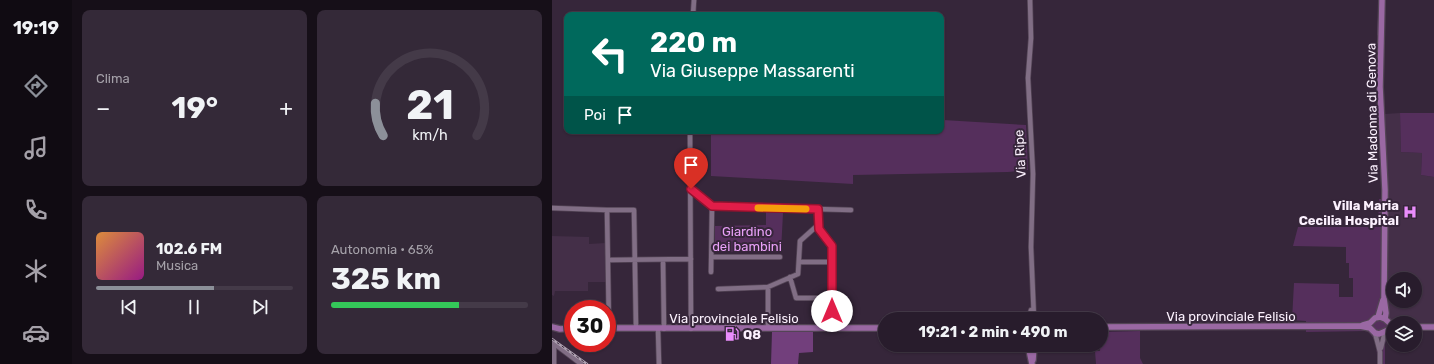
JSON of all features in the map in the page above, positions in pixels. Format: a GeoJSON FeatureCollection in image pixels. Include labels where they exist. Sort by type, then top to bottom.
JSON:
{"type":"FeatureCollection","features":[{"type":"Feature","properties":{"kind":"main road","name":"Via Madonna di Genova"},"geometry":{"type":"LineString","coordinates":[[1382,0],[1380,87],[1385,190],[1384,298],[1386,316]]}},
{"type":"Feature","properties":{"kind":"main road","name":"Via Madonna di Genova"},"geometry":{"type":"LineString","coordinates":[[1378,317],[1384,298]]}},
{"type":"Feature","properties":{"kind":"main road"},"geometry":{"type":"LineString","coordinates":[[1360,326],[1371,322],[1378,317],[1386,320]]}},
{"type":"Feature","properties":{"kind":"main road"},"geometry":{"type":"LineString","coordinates":[[552,322],[560,327],[564,327]]}},
{"type":"Feature","properties":{"kind":"main road"},"geometry":{"type":"LineString","coordinates":[[1371,322],[1373,331]]}},
{"type":"Feature","properties":{"kind":"main road"},"geometry":{"type":"LineString","coordinates":[[552,326],[560,329],[564,329]]}},
{"type":"Feature","properties":{"kind":"main road","name":"Via provinciale Felisio"},"geometry":{"type":"LineString","coordinates":[[1108,328],[1360,326]]}},
{"type":"Feature","properties":{"kind":"main road"},"geometry":{"type":"LineString","coordinates":[[1360,326],[1382,333],[1385,331]]}},
{"type":"Feature","properties":{"kind":"main road"},"geometry":{"type":"LineString","coordinates":[[1422,327],[1434,327]]}},
{"type":"Feature","properties":{"kind":"main road","name":"Via provinciale Felisio"},"geometry":{"type":"LineString","coordinates":[[616,328],[878,328]]}},
{"type":"Feature","properties":{"kind":"main road"},"geometry":{"type":"LineString","coordinates":[[1029,352],[1032,364]]}},
{"type":"Feature","properties":{"kind":"main road"},"geometry":{"type":"LineString","coordinates":[[1032,364],[1033,352]]}},
{"type":"Feature","properties":{"kind":"street"},"geometry":{"type":"LineString","coordinates":[[693,12],[694,0]]}},
{"type":"Feature","properties":{"kind":"street","name":"Via Ripe"},"geometry":{"type":"LineString","coordinates":[[1030,0],[1031,38],[1028,78],[1033,174],[1033,312]]}},
{"type":"Feature","properties":{"kind":"street"},"geometry":{"type":"LineString","coordinates":[[690,134],[691,329]]}},
{"type":"Feature","properties":{"kind":"street"},"geometry":{"type":"LineString","coordinates":[[691,189],[712,206],[851,210]]}},
{"type":"Feature","properties":{"kind":"street"},"geometry":{"type":"LineString","coordinates":[[711,272],[712,206]]}},
{"type":"Feature","properties":{"kind":"street"},"geometry":{"type":"LineString","coordinates":[[552,208],[634,210],[636,328]]}},
{"type":"Feature","properties":{"kind":"street"},"geometry":{"type":"LineString","coordinates":[[818,209],[819,229],[832,246],[832,328]]}},
{"type":"Feature","properties":{"kind":"street"},"geometry":{"type":"LineString","coordinates":[[607,210],[608,300]]}},
{"type":"Feature","properties":{"kind":"street"},"geometry":{"type":"LineString","coordinates":[[718,289],[768,287],[798,274],[800,241],[819,224]]}},
{"type":"Feature","properties":{"kind":"street"},"geometry":{"type":"LineString","coordinates":[[712,257],[780,257]]}},
{"type":"Feature","properties":{"kind":"street"},"geometry":{"type":"LineString","coordinates":[[608,260],[691,259]]}},
{"type":"Feature","properties":{"kind":"street"},"geometry":{"type":"LineString","coordinates":[[659,364],[663,260]]}},
{"type":"Feature","properties":{"kind":"street"},"geometry":{"type":"LineString","coordinates":[[799,262],[832,262]]}},
{"type":"Feature","properties":{"kind":"street"},"geometry":{"type":"LineString","coordinates":[[790,277],[796,298],[832,298]]}},
{"type":"Feature","properties":{"kind":"street"},"geometry":{"type":"LineString","coordinates":[[768,287],[768,328]]}},
{"type":"Feature","properties":{"kind":"street","name":"Via Ripe"},"geometry":{"type":"LineString","coordinates":[[1031,312],[1032,306]]}},
{"type":"Feature","properties":{"kind":"street"},"geometry":{"type":"LineString","coordinates":[[1373,331],[1380,352]]}},
{"type":"Feature","properties":{"kind":"street"},"geometry":{"type":"LineString","coordinates":[[1380,364],[1380,352],[1385,331]]}},
{"type":"Feature","properties":{"kind":"street"},"geometry":{"type":"LineString","coordinates":[[553,343],[554,364]]}},
{"type":"Feature","properties":{"kind":"street"},"geometry":{"type":"LineString","coordinates":[[553,343],[581,364]]}},
{"type":"Feature","properties":{"kind":"shaded area","name":"Villa Maria Cecilia Hospital"},"geometry":{"type":"Polygon","coordinates":[[[1400,113],[1401,152],[1422,153],[1421,175],[1434,177],[1434,323],[1422,323],[1422,316],[1388,316],[1386,313],[1385,114],[1400,113]]]}},
{"type":"Feature","properties":{"kind":"shaded area"},"geometry":{"type":"Polygon","coordinates":[[[552,236],[589,237],[589,244],[606,243],[606,282],[588,282],[588,291],[555,291],[554,296],[552,295],[552,236]]]}},
{"type":"Feature","properties":{"kind":"shaded area"},"geometry":{"type":"Polygon","coordinates":[[[772,332],[813,332],[813,352],[799,353],[798,364],[771,364],[772,332]]]}},
{"type":"Feature","properties":{"kind":"green space"},"geometry":{"type":"Polygon","coordinates":[[[944,62],[945,62],[944,91],[944,62]]]}},
{"type":"Feature","properties":{"kind":"green space"},"geometry":{"type":"Polygon","coordinates":[[[1400,113],[1434,113],[1434,177],[1421,175],[1422,153],[1401,152],[1400,113]]]}},
{"type":"Feature","properties":{"kind":"green space"},"geometry":{"type":"Polygon","coordinates":[[[944,120],[1026,125],[1028,170],[1008,172],[853,175],[853,184],[711,176],[711,134],[944,134],[944,120]]]}},
{"type":"Feature","properties":{"kind":"green space"},"geometry":{"type":"Polygon","coordinates":[[[1379,199],[1386,199],[1386,313],[1388,316],[1386,316],[1385,364],[1377,364],[1377,350],[1375,342],[1371,334],[1367,331],[1306,332],[1306,321],[1292,320],[1294,283],[1339,284],[1339,297],[1353,297],[1353,278],[1349,278],[1349,263],[1346,263],[1346,247],[1293,246],[1298,227],[1378,227],[1379,199]]]}},
{"type":"Feature","properties":{"kind":"green space","name":"Giardino dei bambini"},"geometry":{"type":"Polygon","coordinates":[[[766,212],[783,213],[781,251],[715,252],[715,226],[766,225],[766,212]]]}},
{"type":"Feature","properties":{"kind":"green space"},"geometry":{"type":"Polygon","coordinates":[[[1140,331],[1140,358],[1143,364],[1096,364],[1095,352],[1108,352],[1108,332],[1140,331]]]}},
{"type":"Feature","properties":{"kind":"waterway"},"geometry":{"type":"LineString","coordinates":[[1378,35],[1379,0]]}},
{"type":"Feature","properties":{"kind":"railway"},"geometry":{"type":"LineString","coordinates":[[552,339],[587,364]]}},
{"type":"Feature","properties":{"kind":"slow traffic"},"geometry":{"type":"LineString","coordinates":[[758,208],[806,209]]}},
{"type":"Feature","properties":{"kind":"place","name":"Villa Maria Cecilia Hospital"},"geometry":{"type":"Point","coordinates":[1410,212]}},
{"type":"Feature","properties":{"kind":"place","name":"Q8"},"geometry":{"type":"Point","coordinates":[732,334]}},
{"type":"Feature","properties":{"kind":"route"},"geometry":{"type":"LineString","coordinates":[[691,189],[712,206],[818,209],[819,229],[832,246],[832,311]]}}]}
